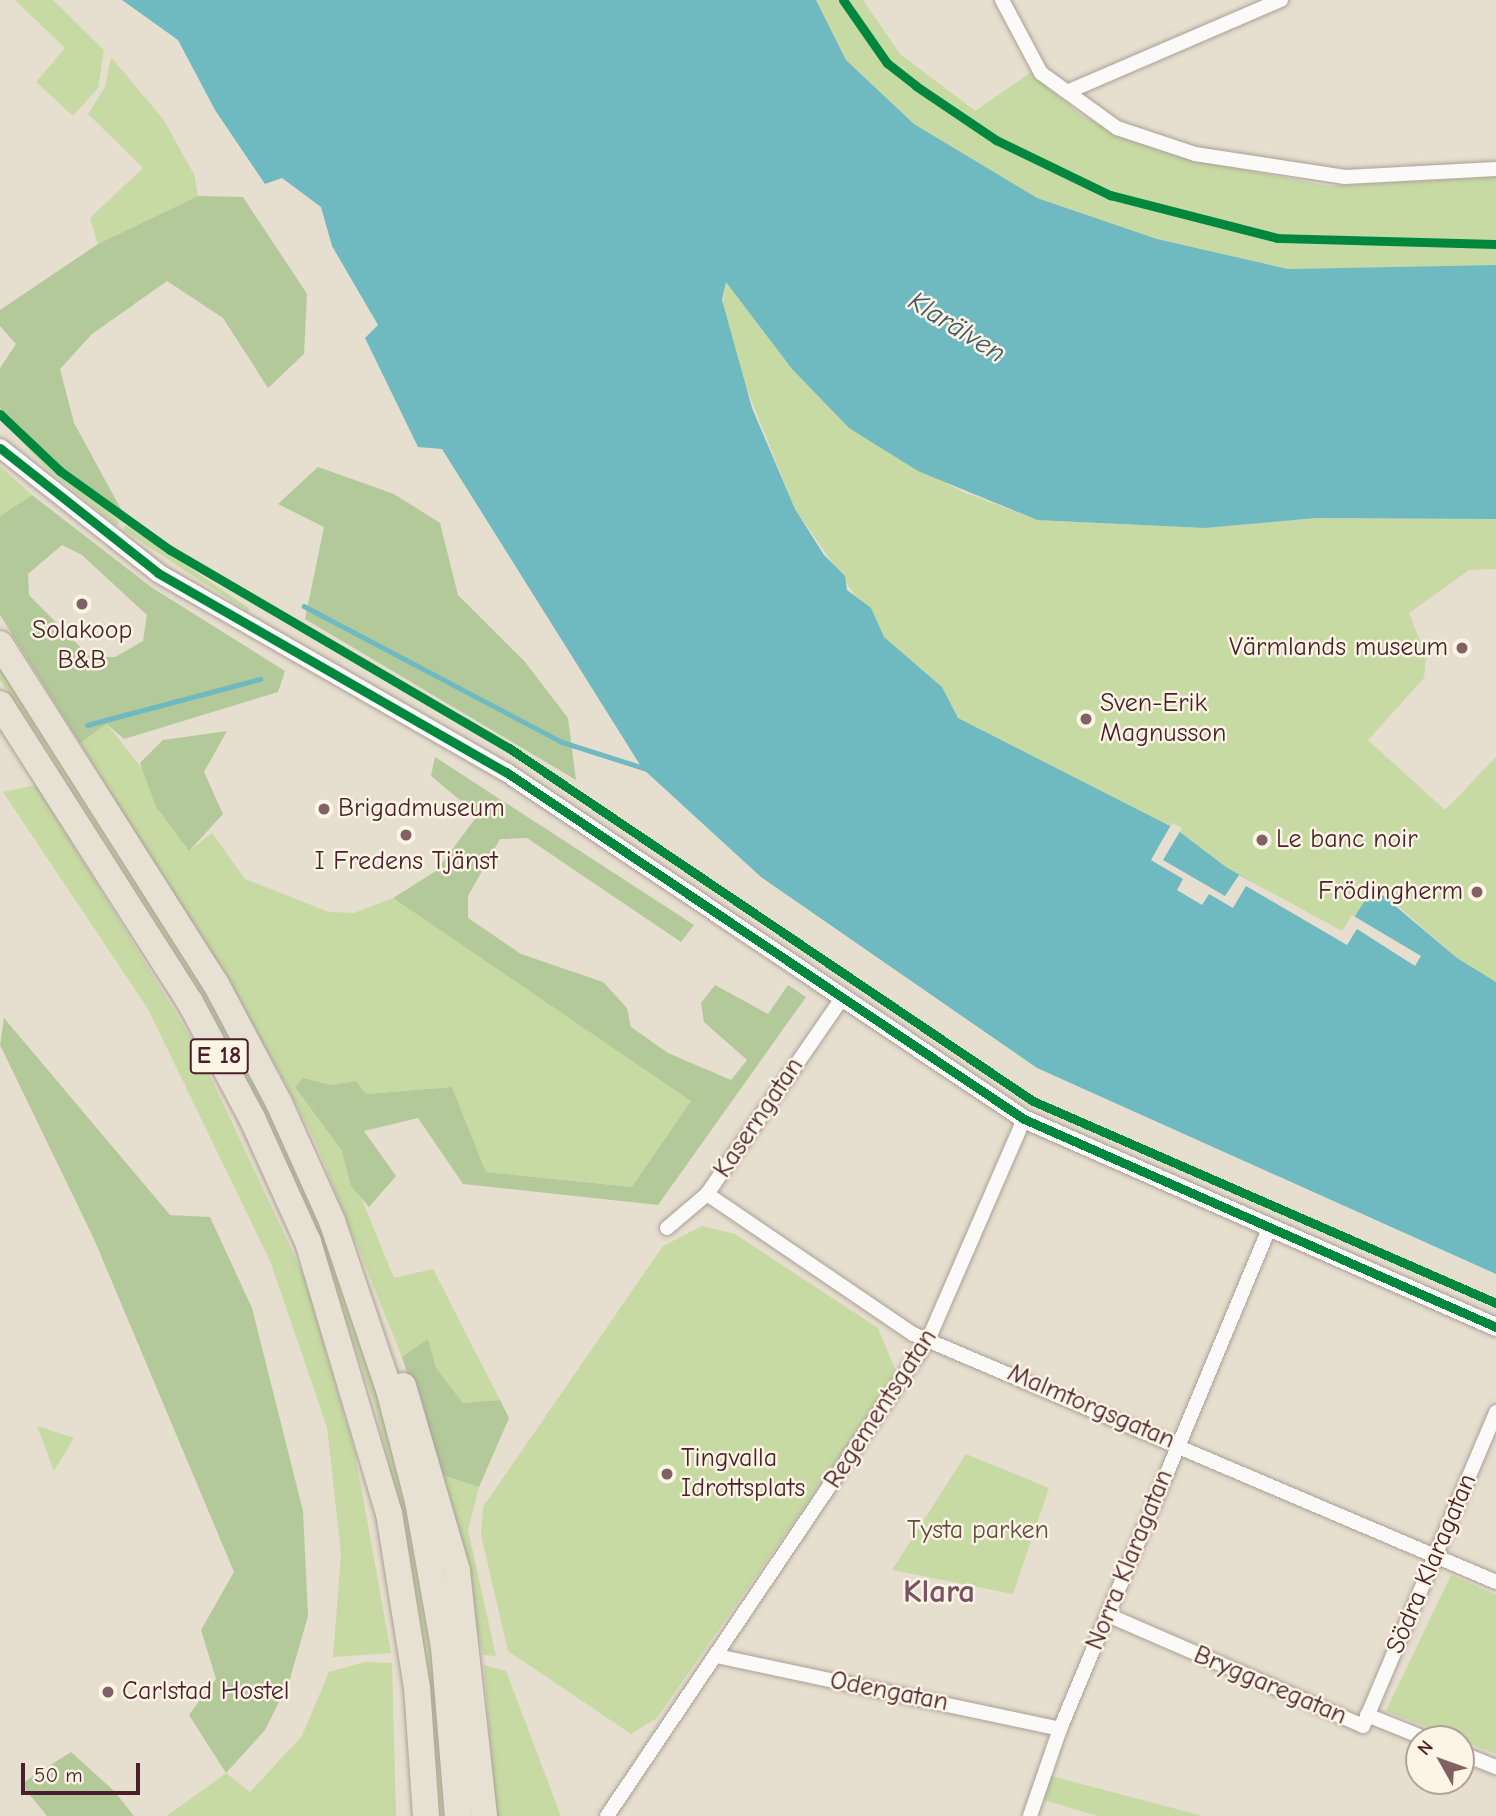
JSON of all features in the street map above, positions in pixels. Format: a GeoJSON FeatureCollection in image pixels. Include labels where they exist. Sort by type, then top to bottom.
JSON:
{"type":"FeatureCollection","features":[{"type":"Feature","properties":{"kind":"highway","name":"E 18"},"geometry":{"type":"LineString","coordinates":[[0,644],[216,984],[279,1103],[357,1288],[433,1574],[458,1816]]}},
{"type":"Feature","properties":{"kind":"highway","name":"E 18"},"geometry":{"type":"LineString","coordinates":[[0,704],[190,1002],[252,1118],[308,1242],[389,1513],[421,1727],[426,1816]]}},
{"type":"Feature","properties":{"kind":"highway"},"geometry":{"type":"LineString","coordinates":[[357,1288],[401,1381],[444,1512],[467,1640],[484,1816]]}},
{"type":"Feature","properties":{"kind":"highway"},"geometry":{"type":"LineString","coordinates":[[413,1816],[421,1727]]}},
{"type":"Feature","properties":{"kind":"street"},"geometry":{"type":"LineString","coordinates":[[1002,0],[1025,51],[1067,92],[1117,128],[1265,169],[1345,177],[1496,169]]}},
{"type":"Feature","properties":{"kind":"street"},"geometry":{"type":"LineString","coordinates":[[1067,92],[1282,0]]}},
{"type":"Feature","properties":{"kind":"street"},"geometry":{"type":"LineString","coordinates":[[0,448],[158,573],[506,772],[1024,1119],[1496,1327]]}},
{"type":"Feature","properties":{"kind":"street","name":"Kaserngatan"},"geometry":{"type":"LineString","coordinates":[[667,1228],[707,1194],[843,998]]}},
{"type":"Feature","properties":{"kind":"street","name":"Regementsgatan"},"geometry":{"type":"LineString","coordinates":[[607,1816],[928,1340],[1024,1119]]}},
{"type":"Feature","properties":{"kind":"street","name":"Malmtorgsgatan"},"geometry":{"type":"LineString","coordinates":[[707,1194],[928,1340],[1178,1444],[1496,1582]]}},
{"type":"Feature","properties":{"kind":"street","name":"Norra Klaragatan"},"geometry":{"type":"LineString","coordinates":[[1030,1816],[1060,1729],[1269,1229]]}},
{"type":"Feature","properties":{"kind":"street","name":"Södra Klaragatan"},"geometry":{"type":"LineString","coordinates":[[1367,1715],[1496,1412]]}},
{"type":"Feature","properties":{"kind":"street","name":"Bryggaregatan"},"geometry":{"type":"LineString","coordinates":[[1108,1615],[1363,1726],[1367,1715],[1405,1730]]}},
{"type":"Feature","properties":{"kind":"street","name":"Odengatan"},"geometry":{"type":"LineString","coordinates":[[717,1656],[1060,1729]]}},
{"type":"Feature","properties":{"kind":"street"},"geometry":{"type":"LineString","coordinates":[[1475,1759],[1496,1768]]}},
{"type":"Feature","properties":{"kind":"green space"},"geometry":{"type":"Polygon","coordinates":[[[15,0],[53,0],[104,50],[98,88],[73,116],[36,82],[65,48],[15,0]]]}},
{"type":"Feature","properties":{"kind":"green space"},"geometry":{"type":"Polygon","coordinates":[[[816,0],[863,0],[900,54],[975,111],[1030,73],[1085,118],[1212,164],[1329,186],[1496,177],[1496,265],[1288,269],[1157,239],[1037,198],[914,124],[846,60],[816,0]]]}},
{"type":"Feature","properties":{"kind":"green space"},"geometry":{"type":"Polygon","coordinates":[[[111,57],[163,119],[194,174],[198,196],[98,244],[90,218],[143,168],[88,114],[105,87],[111,57]]]}},
{"type":"Feature","properties":{"kind":"green space"},"geometry":{"type":"Polygon","coordinates":[[[198,196],[243,197],[307,294],[304,354],[268,388],[223,318],[167,281],[92,334],[60,369],[74,423],[122,511],[58,464],[0,408],[0,368],[16,344],[0,326],[0,310],[98,244],[198,196]]]}},
{"type":"Feature","properties":{"kind":"green space"},"geometry":{"type":"Polygon","coordinates":[[[726,281],[792,369],[849,428],[961,491],[1037,520],[1205,528],[1316,518],[1496,519],[1496,569],[1469,570],[1409,613],[1426,656],[1424,678],[1368,740],[1445,810],[1496,757],[1496,982],[1457,958],[1381,891],[1372,894],[1344,936],[1226,867],[1176,829],[958,718],[942,687],[884,637],[795,509],[742,377],[722,308],[726,281]]]}},
{"type":"Feature","properties":{"kind":"green space"},"geometry":{"type":"Polygon","coordinates":[[[0,418],[119,521],[117,526],[45,467],[0,418]]]}},
{"type":"Feature","properties":{"kind":"green space"},"geometry":{"type":"Polygon","coordinates":[[[0,466],[32,495],[0,516],[0,466]]]}},
{"type":"Feature","properties":{"kind":"green space"},"geometry":{"type":"Polygon","coordinates":[[[318,467],[394,494],[440,523],[458,595],[525,662],[568,718],[576,780],[305,619],[324,527],[278,504],[318,467]]]}},
{"type":"Feature","properties":{"kind":"green space"},"geometry":{"type":"Polygon","coordinates":[[[32,495],[151,587],[285,671],[278,692],[124,739],[107,724],[80,743],[0,615],[0,516],[32,495]],[[62,545],[28,574],[29,595],[90,657],[115,657],[143,641],[147,615],[82,555],[62,545]]]}},
{"type":"Feature","properties":{"kind":"green space"},"geometry":{"type":"Polygon","coordinates":[[[126,525],[249,608],[248,612],[123,530],[126,525]]]}},
{"type":"Feature","properties":{"kind":"green space"},"geometry":{"type":"Polygon","coordinates":[[[0,659],[221,1009],[296,1159],[386,1405],[410,1510],[440,1714],[446,1816],[436,1816],[401,1518],[375,1406],[316,1236],[197,989],[0,680],[0,659]]]}},
{"type":"Feature","properties":{"kind":"green space"},"geometry":{"type":"Polygon","coordinates":[[[107,724],[151,780],[156,807],[189,851],[212,833],[245,879],[329,912],[354,913],[393,898],[692,1101],[633,1187],[486,1172],[452,1087],[366,1094],[356,1081],[331,1085],[303,1078],[295,1087],[342,1151],[394,1278],[433,1269],[500,1400],[463,1403],[436,1368],[428,1340],[402,1357],[315,1141],[277,1067],[80,743],[107,724]]]}},
{"type":"Feature","properties":{"kind":"green space"},"geometry":{"type":"Polygon","coordinates":[[[227,731],[204,772],[223,814],[189,851],[156,807],[140,763],[163,740],[227,731]]]}},
{"type":"Feature","properties":{"kind":"green space"},"geometry":{"type":"Polygon","coordinates":[[[435,757],[694,925],[681,942],[527,838],[500,839],[468,896],[468,918],[521,954],[603,982],[627,1008],[631,1027],[668,1053],[731,1080],[747,1060],[704,1022],[701,1003],[715,985],[768,1014],[788,985],[806,997],[658,1205],[463,1184],[418,1118],[364,1131],[396,1176],[369,1207],[351,1186],[342,1151],[295,1087],[303,1078],[331,1085],[356,1081],[366,1094],[452,1087],[486,1172],[632,1187],[691,1101],[393,898],[436,871],[478,815],[431,776],[435,757]]]}},
{"type":"Feature","properties":{"kind":"green space"},"geometry":{"type":"Polygon","coordinates":[[[36,785],[196,1046],[304,1276],[355,1453],[391,1653],[333,1657],[341,1554],[327,1427],[270,1261],[148,1009],[3,792],[36,785]]]}},
{"type":"Feature","properties":{"kind":"green space"},"geometry":{"type":"Polygon","coordinates":[[[4,1018],[170,1215],[210,1217],[252,1308],[303,1511],[308,1616],[289,1682],[265,1730],[226,1773],[189,1715],[216,1679],[201,1630],[234,1572],[94,1239],[0,1045],[4,1018]]]}},
{"type":"Feature","properties":{"kind":"green space","name":"Tingvalla Idrottsplats"},"geometry":{"type":"Polygon","coordinates":[[[702,1226],[735,1234],[878,1328],[897,1374],[657,1718],[631,1734],[508,1651],[481,1535],[483,1507],[663,1246],[702,1226]]]}},
{"type":"Feature","properties":{"kind":"green space"},"geometry":{"type":"Polygon","coordinates":[[[428,1339],[436,1368],[463,1403],[500,1400],[509,1418],[479,1487],[440,1474],[402,1357],[428,1339]]]}},
{"type":"Feature","properties":{"kind":"green space"},"geometry":{"type":"Polygon","coordinates":[[[37,1426],[74,1438],[54,1471],[37,1426]]]}},
{"type":"Feature","properties":{"kind":"green space","name":"Tysta parken"},"geometry":{"type":"Polygon","coordinates":[[[966,1454],[1049,1488],[1013,1594],[892,1570],[966,1454]]]}},
{"type":"Feature","properties":{"kind":"green space"},"geometry":{"type":"Polygon","coordinates":[[[440,1474],[479,1487],[468,1530],[496,1656],[483,1655],[440,1474]]]}},
{"type":"Feature","properties":{"kind":"green space"},"geometry":{"type":"Polygon","coordinates":[[[1451,1575],[1496,1595],[1496,1754],[1475,1746],[1475,1725],[1422,1725],[1386,1711],[1451,1575]]]}},
{"type":"Feature","properties":{"kind":"green space"},"geometry":{"type":"Polygon","coordinates":[[[365,1662],[392,1663],[396,1816],[167,1816],[226,1773],[250,1792],[302,1736],[329,1672],[365,1662]]]}},
{"type":"Feature","properties":{"kind":"green space"},"geometry":{"type":"Polygon","coordinates":[[[484,1665],[506,1671],[561,1816],[496,1816],[484,1665]]]}},
{"type":"Feature","properties":{"kind":"green space"},"geometry":{"type":"Polygon","coordinates":[[[71,1752],[114,1791],[134,1816],[47,1816],[21,1784],[71,1752]]]}},
{"type":"Feature","properties":{"kind":"green space"},"geometry":{"type":"Polygon","coordinates":[[[1044,1774],[1202,1816],[1098,1816],[1040,1799],[1044,1774]]]}},
{"type":"Feature","properties":{"kind":"water","name":"Klarälven"},"geometry":{"type":"Polygon","coordinates":[[[122,0],[816,0],[846,60],[914,124],[1037,198],[1157,239],[1288,269],[1496,265],[1496,519],[1316,518],[1205,528],[1037,520],[918,471],[849,428],[792,369],[726,282],[722,300],[752,408],[795,509],[824,555],[845,576],[847,590],[871,608],[884,637],[942,687],[958,718],[1176,829],[1226,867],[1343,935],[1364,902],[1380,893],[1457,958],[1496,982],[1496,1274],[1037,1068],[761,877],[642,768],[442,449],[418,447],[365,338],[378,325],[332,246],[321,207],[282,178],[265,184],[215,110],[178,40],[122,0]]]}},
{"type":"Feature","properties":{"kind":"pier"},"geometry":{"type":"Polygon","coordinates":[[[1172,823],[1182,828],[1163,860],[1225,896],[1239,875],[1342,931],[1352,915],[1421,956],[1415,966],[1357,929],[1347,945],[1246,886],[1233,908],[1209,894],[1202,905],[1177,890],[1183,879],[1151,860],[1172,823]]]}},
{"type":"Feature","properties":{"kind":"waterway"},"geometry":{"type":"LineString","coordinates":[[304,606],[562,742],[647,769]]}},
{"type":"Feature","properties":{"kind":"waterway"},"geometry":{"type":"LineString","coordinates":[[87,725],[260,679]]}},
{"type":"Feature","properties":{"kind":"cycle path"},"geometry":{"type":"LineString","coordinates":[[843,0],[887,63],[916,86],[996,140],[1110,195],[1277,238],[1496,244]]}},
{"type":"Feature","properties":{"kind":"cycle path"},"geometry":{"type":"LineString","coordinates":[[0,414],[60,471],[170,550],[509,748],[1033,1101],[1496,1303]]}},
{"type":"Feature","properties":{"kind":"cycle path"},"geometry":{"type":"LineString","coordinates":[[0,448],[158,573],[506,772],[1024,1119],[1496,1327]]}},
{"type":"Feature","properties":{"kind":"place","name":"Solakoop B&B"},"geometry":{"type":"Point","coordinates":[82,604]}},
{"type":"Feature","properties":{"kind":"place","name":"Värmlands museum"},"geometry":{"type":"Point","coordinates":[1462,648]}},
{"type":"Feature","properties":{"kind":"place","name":"Sven-Erik Magnusson"},"geometry":{"type":"Point","coordinates":[1086,719]}},
{"type":"Feature","properties":{"kind":"place","name":"Brigadmuseum"},"geometry":{"type":"Point","coordinates":[324,809]}},
{"type":"Feature","properties":{"kind":"place","name":"I Fredens Tjänst"},"geometry":{"type":"Point","coordinates":[406,835]}},
{"type":"Feature","properties":{"kind":"place","name":"Le banc noir"},"geometry":{"type":"Point","coordinates":[1262,840]}},
{"type":"Feature","properties":{"kind":"place","name":"Frödingherm"},"geometry":{"type":"Point","coordinates":[1477,892]}},
{"type":"Feature","properties":{"kind":"place","name":"Tingvalla Idrottsplats"},"geometry":{"type":"Point","coordinates":[667,1474]}},
{"type":"Feature","properties":{"kind":"place","name":"Carlstad Hostel"},"geometry":{"type":"Point","coordinates":[108,1692]}},
{"type":"Feature","properties":{"kind":"district","name":"Klara"},"geometry":{"type":"Point","coordinates":[939,1592]}}]}
